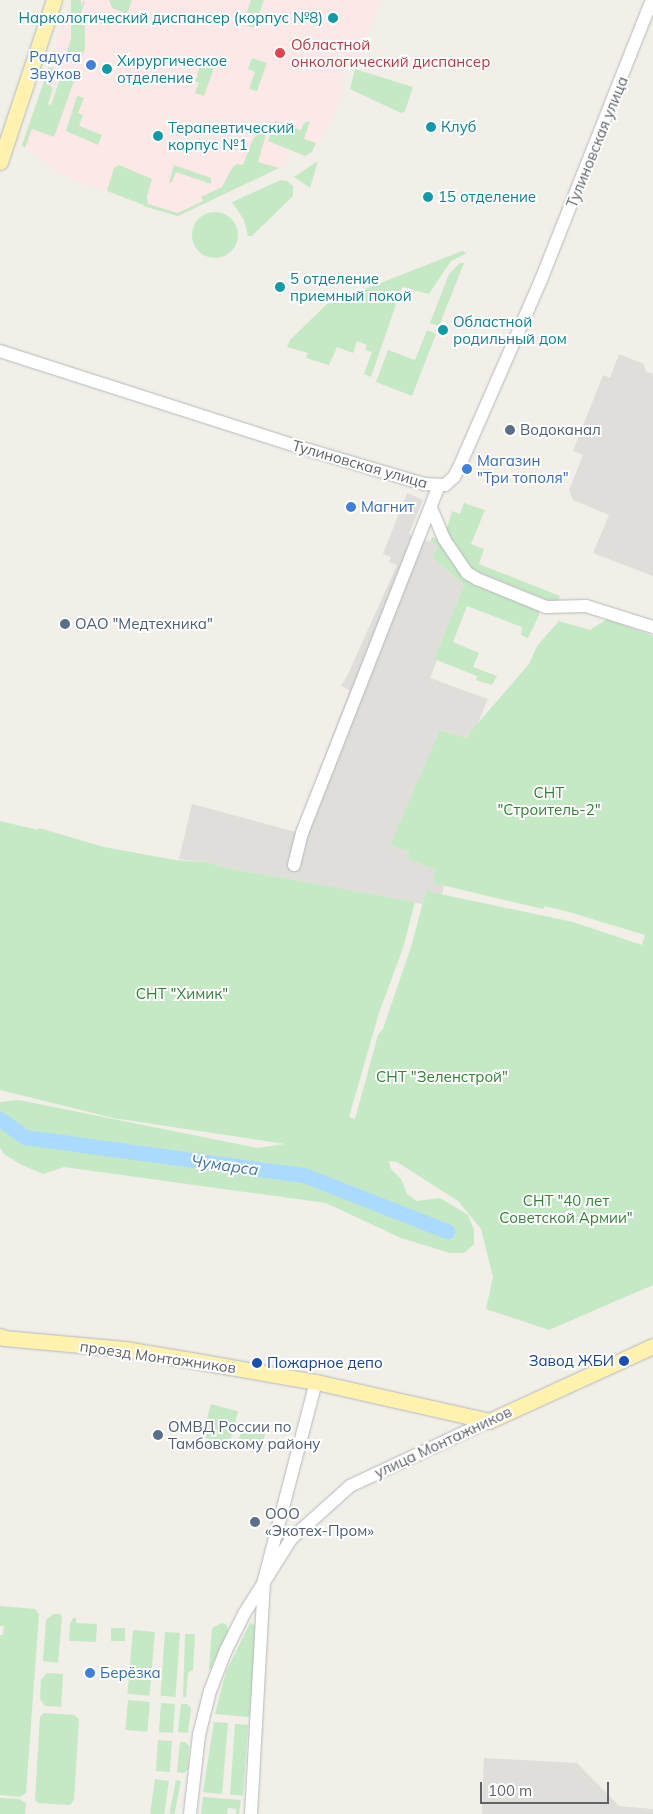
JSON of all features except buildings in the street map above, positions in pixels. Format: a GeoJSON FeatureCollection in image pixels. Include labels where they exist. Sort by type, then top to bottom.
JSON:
{"type":"FeatureCollection","features":[{"type":"Feature","properties":{"kind":"main road"},"geometry":{"type":"LineString","coordinates":[[0,162],[54,0]]}},
{"type":"Feature","properties":{"kind":"main road","name":"проезд Монтажников"},"geometry":{"type":"LineString","coordinates":[[0,1336],[4,1338],[125,1349],[316,1382],[488,1421]]}},
{"type":"Feature","properties":{"kind":"main road","name":"улица Монтажников"},"geometry":{"type":"LineString","coordinates":[[488,1421],[653,1346]]}},
{"type":"Feature","properties":{"kind":"street","name":"Тулиновская улица"},"geometry":{"type":"LineString","coordinates":[[0,351],[317,453],[424,484],[439,485],[451,480],[461,463],[541,280],[652,0]]}},
{"type":"Feature","properties":{"kind":"street"},"geometry":{"type":"LineString","coordinates":[[294,866],[302,833],[432,508],[439,485]]}},
{"type":"Feature","properties":{"kind":"street"},"geometry":{"type":"LineString","coordinates":[[432,508],[444,539],[467,572],[476,579],[546,607],[586,606],[653,627]]}},
{"type":"Feature","properties":{"kind":"street"},"geometry":{"type":"LineString","coordinates":[[251,1814],[264,1580],[316,1382]]}},
{"type":"Feature","properties":{"kind":"street","name":"улица Монтажников"},"geometry":{"type":"LineString","coordinates":[[190,1814],[199,1735],[210,1691],[226,1650],[264,1580],[291,1539],[350,1486],[488,1421]]}},
{"type":"Feature","properties":{"kind":"shaded area"},"geometry":{"type":"Polygon","coordinates":[[[71,0],[381,0],[359,59],[337,53],[343,69],[340,99],[333,117],[312,152],[305,156],[290,151],[285,165],[178,216],[143,206],[74,180],[52,168],[22,145],[71,0]]]}},
{"type":"Feature","properties":{"kind":"shaded area"},"geometry":{"type":"Polygon","coordinates":[[[619,354],[644,364],[646,372],[653,374],[653,576],[593,553],[609,515],[573,500],[569,490],[583,455],[573,451],[603,375],[610,378],[619,354]]]}},
{"type":"Feature","properties":{"kind":"shaded area"},"geometry":{"type":"Polygon","coordinates":[[[407,493],[423,500],[409,534],[438,545],[433,558],[464,585],[434,659],[437,660],[430,678],[488,699],[477,725],[464,738],[441,730],[390,845],[409,852],[408,858],[435,870],[433,883],[444,886],[442,895],[426,891],[422,904],[204,862],[179,859],[192,804],[296,832],[350,690],[341,686],[397,565],[389,562],[391,557],[383,554],[407,493]]]}},
{"type":"Feature","properties":{"kind":"shaded area"},"geometry":{"type":"Polygon","coordinates":[[[484,1758],[577,1763],[619,1806],[653,1809],[653,1814],[482,1814],[484,1758]]]}},
{"type":"Feature","properties":{"kind":"green space"},"geometry":{"type":"Polygon","coordinates":[[[71,0],[81,0],[81,63],[71,63],[71,0]]]}},
{"type":"Feature","properties":{"kind":"green space"},"geometry":{"type":"Polygon","coordinates":[[[109,0],[132,0],[127,14],[112,8],[109,0]]]}},
{"type":"Feature","properties":{"kind":"green space"},"geometry":{"type":"Polygon","coordinates":[[[251,0],[264,0],[254,28],[243,24],[251,0]]]}},
{"type":"Feature","properties":{"kind":"green space"},"geometry":{"type":"Polygon","coordinates":[[[83,1],[85,2],[77,23],[85,26],[85,48],[80,63],[65,58],[83,1]]]}},
{"type":"Feature","properties":{"kind":"green space"},"geometry":{"type":"Polygon","coordinates":[[[252,58],[267,63],[257,91],[249,89],[255,72],[248,69],[252,58]]]}},
{"type":"Feature","properties":{"kind":"green space"},"geometry":{"type":"Polygon","coordinates":[[[202,60],[215,65],[204,96],[195,93],[199,83],[195,81],[202,60]]]}},
{"type":"Feature","properties":{"kind":"green space"},"geometry":{"type":"Polygon","coordinates":[[[49,67],[56,69],[50,86],[53,88],[48,104],[51,105],[61,76],[74,81],[54,137],[32,129],[25,148],[22,145],[49,67]]]}},
{"type":"Feature","properties":{"kind":"green space"},"geometry":{"type":"Polygon","coordinates":[[[355,69],[413,87],[405,111],[401,113],[350,89],[355,69]]]}},
{"type":"Feature","properties":{"kind":"green space"},"geometry":{"type":"Polygon","coordinates":[[[77,96],[84,98],[78,113],[83,115],[79,126],[102,135],[98,145],[66,131],[77,96]]]}},
{"type":"Feature","properties":{"kind":"green space"},"geometry":{"type":"Polygon","coordinates":[[[275,121],[301,130],[304,123],[310,121],[304,139],[316,143],[312,152],[305,156],[268,141],[275,121]]]}},
{"type":"Feature","properties":{"kind":"green space"},"geometry":{"type":"Polygon","coordinates":[[[261,129],[267,131],[258,162],[279,168],[178,216],[143,206],[107,191],[114,168],[119,165],[152,179],[147,196],[148,204],[178,213],[203,201],[201,197],[222,187],[232,168],[237,164],[243,165],[252,141],[261,129]]]}},
{"type":"Feature","properties":{"kind":"green space"},"geometry":{"type":"Polygon","coordinates":[[[318,161],[310,188],[294,177],[318,161]]]}},
{"type":"Feature","properties":{"kind":"green space"},"geometry":{"type":"Polygon","coordinates":[[[174,165],[211,178],[211,184],[176,172],[172,182],[169,183],[174,165]]]}},
{"type":"Feature","properties":{"kind":"green space"},"geometry":{"type":"Polygon","coordinates":[[[281,180],[287,181],[293,186],[293,196],[252,236],[248,236],[244,220],[232,202],[281,180]]]}},
{"type":"Feature","properties":{"kind":"green space"},"geometry":{"type":"Polygon","coordinates":[[[215,212],[228,216],[234,222],[238,235],[234,248],[228,254],[215,258],[202,254],[196,248],[192,235],[196,222],[202,216],[215,212]]]}},
{"type":"Feature","properties":{"kind":"green space"},"geometry":{"type":"Polygon","coordinates":[[[462,251],[467,253],[451,261],[429,294],[402,287],[371,377],[364,374],[372,352],[365,350],[367,345],[357,341],[353,353],[337,347],[329,365],[306,358],[308,353],[287,347],[290,340],[327,304],[462,251]]]}},
{"type":"Feature","properties":{"kind":"green space"},"geometry":{"type":"Polygon","coordinates":[[[460,263],[464,263],[439,326],[430,323],[449,274],[460,263]]]}},
{"type":"Feature","properties":{"kind":"green space"},"geometry":{"type":"Polygon","coordinates":[[[427,330],[436,334],[412,396],[376,382],[388,350],[415,360],[427,330]]]}},
{"type":"Feature","properties":{"kind":"green space"},"geometry":{"type":"Polygon","coordinates":[[[464,503],[485,510],[471,544],[484,549],[479,564],[560,596],[557,604],[470,569],[445,534],[452,511],[460,514],[464,503]]]}},
{"type":"Feature","properties":{"kind":"green space"},"geometry":{"type":"Polygon","coordinates":[[[432,537],[438,540],[466,579],[537,608],[539,612],[528,638],[521,635],[522,627],[467,606],[453,642],[479,653],[473,667],[497,676],[492,685],[476,680],[477,676],[434,659],[464,585],[433,558],[438,545],[430,542],[432,537]]]}},
{"type":"Feature","properties":{"kind":"green space"},"geometry":{"type":"Polygon","coordinates":[[[607,619],[653,636],[653,1285],[549,1330],[486,1309],[493,1277],[481,1229],[458,1201],[397,1162],[389,1161],[391,1169],[401,1179],[407,1194],[417,1201],[440,1198],[468,1215],[474,1230],[474,1244],[464,1253],[450,1253],[401,1238],[326,1203],[64,1167],[43,1174],[20,1164],[4,1154],[0,1147],[0,1102],[19,1100],[257,1148],[285,1144],[113,1118],[0,1090],[0,821],[38,830],[39,828],[104,847],[175,860],[204,862],[415,902],[403,948],[379,1013],[349,1117],[355,1119],[378,1035],[383,1029],[411,947],[426,891],[573,922],[642,945],[645,935],[569,912],[545,906],[543,909],[433,883],[435,870],[408,858],[409,852],[390,845],[440,730],[465,738],[529,664],[537,646],[559,621],[590,630],[607,619]]]}},
{"type":"Feature","properties":{"kind":"green space"},"geometry":{"type":"Polygon","coordinates":[[[211,1404],[238,1411],[229,1444],[202,1437],[211,1404]]]}},
{"type":"Feature","properties":{"kind":"green space"},"geometry":{"type":"Polygon","coordinates":[[[243,1424],[266,1430],[260,1453],[237,1447],[243,1424]]]}},
{"type":"Feature","properties":{"kind":"green space"},"geometry":{"type":"Polygon","coordinates":[[[0,1606],[35,1609],[39,1614],[26,1793],[20,1797],[0,1795],[0,1635],[3,1635],[4,1626],[0,1626],[0,1606]]]}},
{"type":"Feature","properties":{"kind":"green space"},"geometry":{"type":"Polygon","coordinates":[[[53,1614],[60,1614],[62,1617],[58,1663],[43,1661],[46,1620],[53,1614]]]}},
{"type":"Feature","properties":{"kind":"green space"},"geometry":{"type":"Polygon","coordinates":[[[73,1618],[76,1618],[76,1623],[97,1624],[96,1642],[69,1641],[70,1624],[73,1618]]]}},
{"type":"Feature","properties":{"kind":"green space"},"geometry":{"type":"Polygon","coordinates":[[[222,1623],[227,1625],[228,1631],[209,1669],[212,1628],[222,1623]]]}},
{"type":"Feature","properties":{"kind":"green space"},"geometry":{"type":"Polygon","coordinates":[[[250,1623],[257,1626],[249,1717],[215,1714],[226,1672],[250,1623]]]}},
{"type":"Feature","properties":{"kind":"green space"},"geometry":{"type":"Polygon","coordinates":[[[111,1628],[125,1628],[125,1641],[111,1641],[111,1628]]]}},
{"type":"Feature","properties":{"kind":"green space"},"geometry":{"type":"Polygon","coordinates":[[[133,1630],[155,1632],[149,1696],[127,1694],[133,1630]]]}},
{"type":"Feature","properties":{"kind":"green space"},"geometry":{"type":"Polygon","coordinates":[[[165,1632],[180,1633],[175,1697],[161,1696],[165,1632]]]}},
{"type":"Feature","properties":{"kind":"green space"},"geometry":{"type":"Polygon","coordinates":[[[185,1634],[195,1634],[193,1670],[188,1673],[186,1697],[183,1697],[185,1634]]]}},
{"type":"Feature","properties":{"kind":"green space"},"geometry":{"type":"Polygon","coordinates":[[[47,1673],[63,1674],[61,1707],[45,1706],[40,1699],[41,1680],[47,1673]]]}},
{"type":"Feature","properties":{"kind":"green space"},"geometry":{"type":"Polygon","coordinates":[[[128,1700],[150,1702],[147,1732],[125,1730],[128,1700]]]}},
{"type":"Feature","properties":{"kind":"green space"},"geometry":{"type":"Polygon","coordinates":[[[161,1703],[175,1704],[173,1733],[159,1732],[161,1703]]]}},
{"type":"Feature","properties":{"kind":"green space"},"geometry":{"type":"Polygon","coordinates":[[[181,1704],[187,1704],[191,1708],[188,1733],[178,1732],[181,1704]]]}},
{"type":"Feature","properties":{"kind":"green space"},"geometry":{"type":"Polygon","coordinates":[[[44,1713],[74,1715],[79,1719],[74,1800],[70,1805],[38,1803],[35,1800],[40,1717],[44,1713]]]}},
{"type":"Feature","properties":{"kind":"green space"},"geometry":{"type":"Polygon","coordinates":[[[214,1722],[228,1723],[222,1794],[203,1792],[214,1722]]]}},
{"type":"Feature","properties":{"kind":"green space"},"geometry":{"type":"Polygon","coordinates":[[[235,1724],[248,1725],[243,1796],[230,1795],[235,1724]]]}},
{"type":"Feature","properties":{"kind":"green space"},"geometry":{"type":"Polygon","coordinates":[[[158,1740],[172,1741],[170,1772],[156,1771],[158,1740]]]}},
{"type":"Feature","properties":{"kind":"green space"},"geometry":{"type":"Polygon","coordinates":[[[180,1742],[185,1742],[189,1746],[188,1769],[184,1773],[177,1772],[180,1742]]]}},
{"type":"Feature","properties":{"kind":"green space"},"geometry":{"type":"Polygon","coordinates":[[[155,1779],[169,1781],[164,1814],[150,1814],[155,1779]]]}},
{"type":"Feature","properties":{"kind":"green space"},"geometry":{"type":"Polygon","coordinates":[[[176,1780],[181,1781],[174,1814],[170,1813],[176,1780]]]}},
{"type":"Feature","properties":{"kind":"green space"},"geometry":{"type":"Polygon","coordinates":[[[203,1797],[241,1800],[239,1814],[236,1814],[236,1809],[228,1808],[227,1814],[201,1814],[203,1797]]]}},
{"type":"Feature","properties":{"kind":"green space"},"geometry":{"type":"Polygon","coordinates":[[[0,1798],[19,1799],[26,1803],[25,1814],[0,1814],[0,1798]]]}},
{"type":"Feature","properties":{"kind":"waterway","name":"Чумарса"},"geometry":{"type":"LineString","coordinates":[[0,1119],[25,1137],[304,1175],[447,1231]]}},
{"type":"Feature","properties":{"kind":"place","name":"Наркологический диспансер (корпус №8)"},"geometry":{"type":"Point","coordinates":[333,18]}},
{"type":"Feature","properties":{"kind":"place","name":"Областной онкологический диспансер"},"geometry":{"type":"Point","coordinates":[280,53]}},
{"type":"Feature","properties":{"kind":"place","name":"Радуга Звуков"},"geometry":{"type":"Point","coordinates":[91,65]}},
{"type":"Feature","properties":{"kind":"place","name":"Хирургическое отделение"},"geometry":{"type":"Point","coordinates":[107,69]}},
{"type":"Feature","properties":{"kind":"place","name":"Клуб"},"geometry":{"type":"Point","coordinates":[431,127]}},
{"type":"Feature","properties":{"kind":"place","name":"Терапевтический корпус №1"},"geometry":{"type":"Point","coordinates":[158,136]}},
{"type":"Feature","properties":{"kind":"place","name":"15 отделение"},"geometry":{"type":"Point","coordinates":[428,197]}},
{"type":"Feature","properties":{"kind":"place","name":"5 отделение приемный покой"},"geometry":{"type":"Point","coordinates":[280,287]}},
{"type":"Feature","properties":{"kind":"place","name":"Областной родильный дом"},"geometry":{"type":"Point","coordinates":[443,330]}},
{"type":"Feature","properties":{"kind":"place","name":"Водоканал"},"geometry":{"type":"Point","coordinates":[510,430]}},
{"type":"Feature","properties":{"kind":"place","name":"Магазин \"Три тополя\""},"geometry":{"type":"Point","coordinates":[467,469]}},
{"type":"Feature","properties":{"kind":"place","name":"Магнит"},"geometry":{"type":"Point","coordinates":[351,507]}},
{"type":"Feature","properties":{"kind":"place","name":"ОАО \"Медтехника\""},"geometry":{"type":"Point","coordinates":[65,624]}},
{"type":"Feature","properties":{"kind":"place","name":"Завод ЖБИ"},"geometry":{"type":"Point","coordinates":[624,1361]}},
{"type":"Feature","properties":{"kind":"place","name":"Пожарное депо"},"geometry":{"type":"Point","coordinates":[257,1363]}},
{"type":"Feature","properties":{"kind":"place","name":"ОМВД России по Тамбовскому району"},"geometry":{"type":"Point","coordinates":[158,1435]}},
{"type":"Feature","properties":{"kind":"place","name":"ООО «Экотех-Пром»"},"geometry":{"type":"Point","coordinates":[255,1522]}},
{"type":"Feature","properties":{"kind":"place","name":"Берёзка"},"geometry":{"type":"Point","coordinates":[90,1673]}},
{"type":"Feature","properties":{"kind":"park label","name":"СНТ \"Строитель-2\""},"geometry":{"type":"Point","coordinates":[549,800]}},
{"type":"Feature","properties":{"kind":"park label","name":"СНТ \"Химик\""},"geometry":{"type":"Point","coordinates":[182,994]}},
{"type":"Feature","properties":{"kind":"park label","name":"СНТ \"Зеленстрой\""},"geometry":{"type":"Point","coordinates":[442,1077]}},
{"type":"Feature","properties":{"kind":"park label","name":"СНТ \"40 лет Советской Армии\""},"geometry":{"type":"Point","coordinates":[566,1208]}}]}
